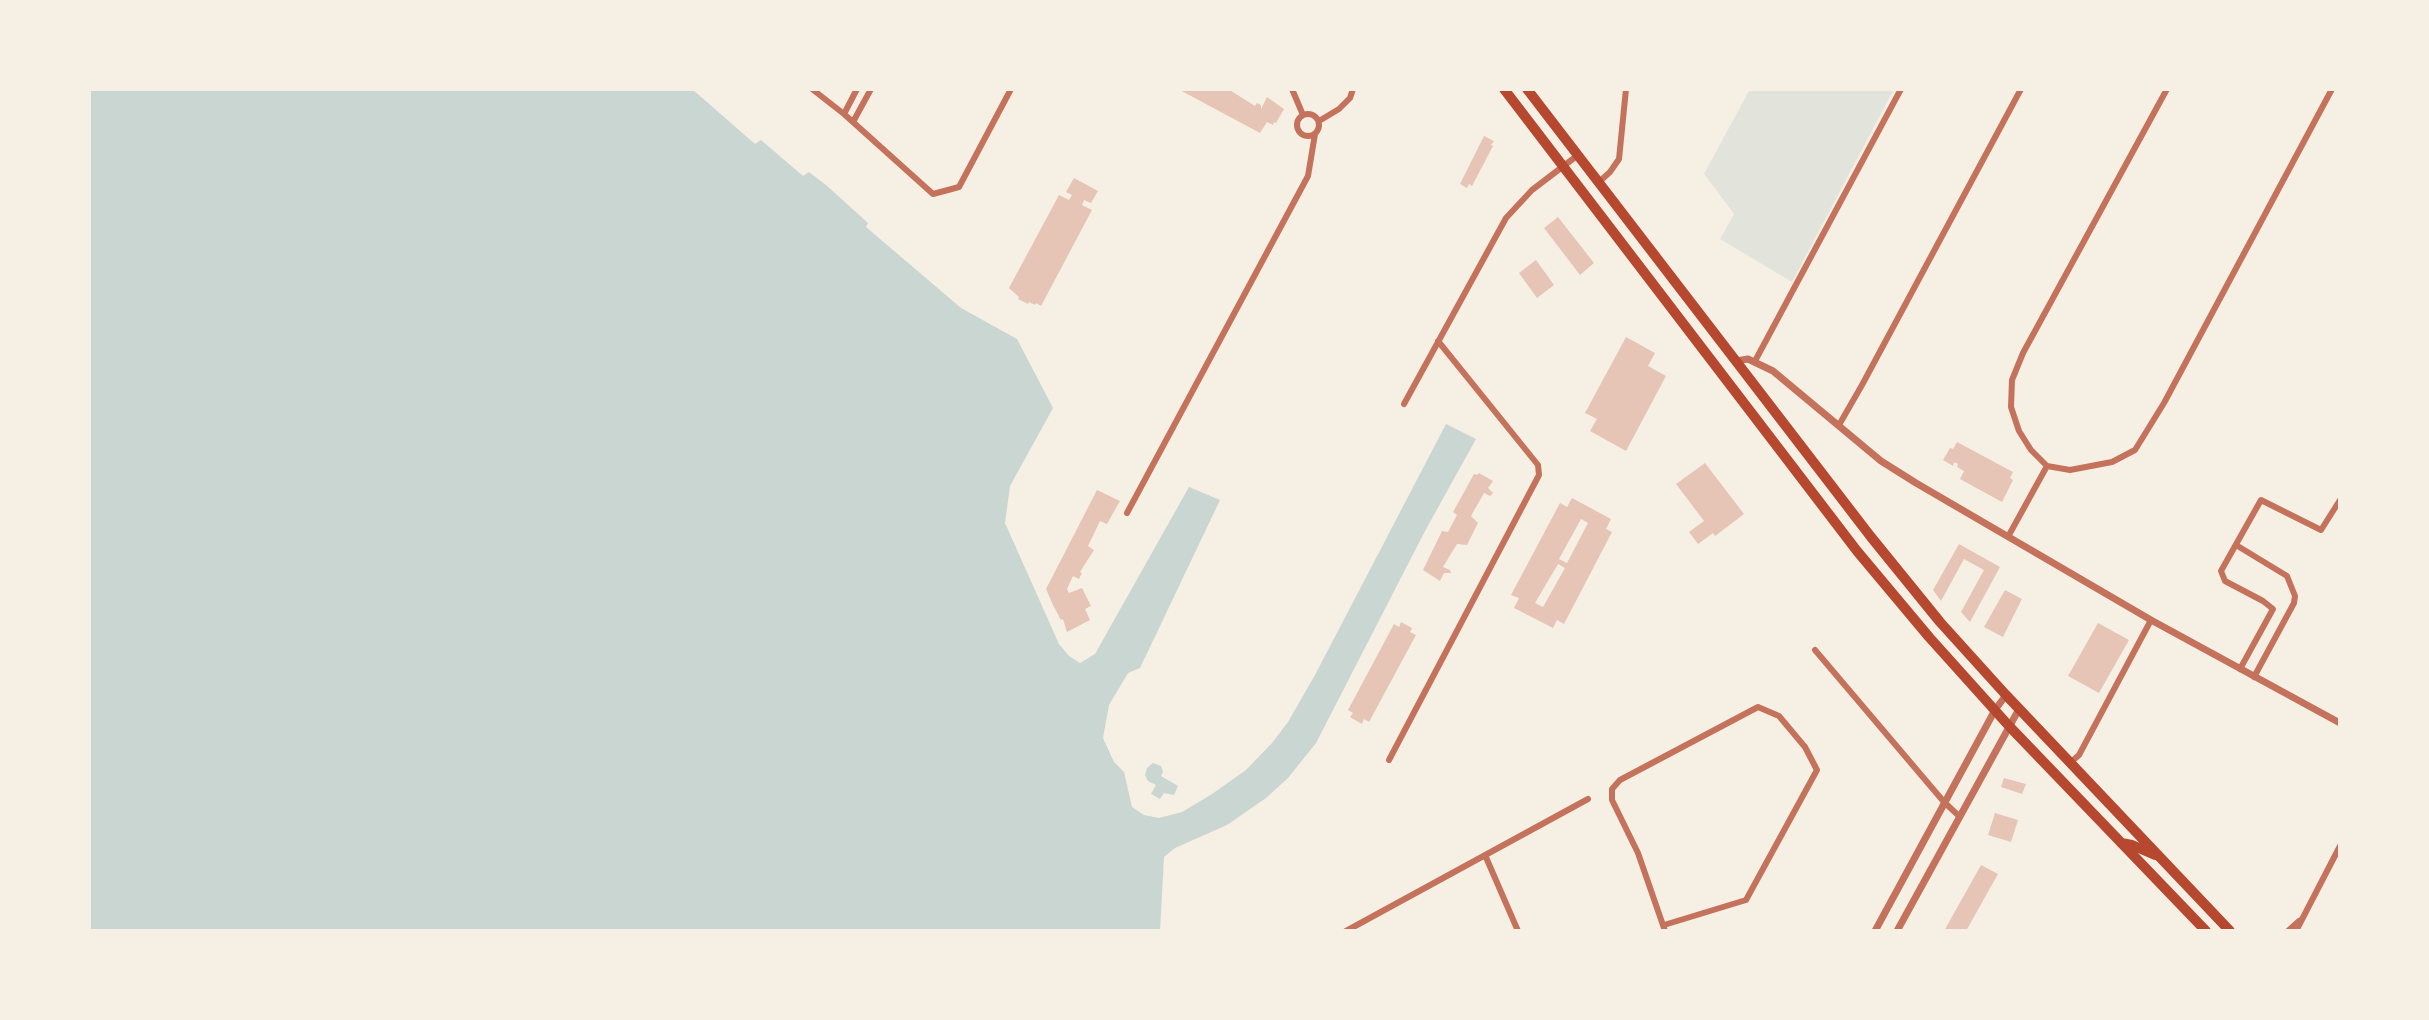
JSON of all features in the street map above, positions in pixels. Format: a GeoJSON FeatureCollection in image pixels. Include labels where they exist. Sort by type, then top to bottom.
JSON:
{"type":"FeatureCollection","features":[{"type":"Feature","properties":{"kind":"main road"},"geometry":{"type":"LineString","coordinates":[[1504,89],[1864,559],[1928,637],[2009,726],[2206,931]]}},
{"type":"Feature","properties":{"kind":"main road"},"geometry":{"type":"LineString","coordinates":[[1528,89],[1894,566],[2006,695],[2230,931]]}},
{"type":"Feature","properties":{"kind":"main road"},"geometry":{"type":"LineString","coordinates":[[1707,354],[1723,362],[1735,361]]}},
{"type":"Feature","properties":{"kind":"main road"},"geometry":{"type":"LineString","coordinates":[[2121,843],[2141,848],[2162,858]]}},
{"type":"Feature","properties":{"kind":"street"},"geometry":{"type":"LineString","coordinates":[[812,89],[933,194],[959,187],[1012,89]]}},
{"type":"Feature","properties":{"kind":"street"},"geometry":{"type":"LineString","coordinates":[[844,114],[858,89]]}},
{"type":"Feature","properties":{"kind":"street"},"geometry":{"type":"LineString","coordinates":[[853,122],[872,89]]}},
{"type":"Feature","properties":{"kind":"street"},"geometry":{"type":"LineString","coordinates":[[1292,89],[1303,115]]}},
{"type":"Feature","properties":{"kind":"street"},"geometry":{"type":"LineString","coordinates":[[1318,121],[1339,109],[1350,98],[1353,89]]}},
{"type":"Feature","properties":{"kind":"street"},"geometry":{"type":"LineString","coordinates":[[1599,182],[1619,159],[1626,89]]}},
{"type":"Feature","properties":{"kind":"street"},"geometry":{"type":"LineString","coordinates":[[1755,361],[1901,89]]}},
{"type":"Feature","properties":{"kind":"street"},"geometry":{"type":"LineString","coordinates":[[1839,425],[2021,89]]}},
{"type":"Feature","properties":{"kind":"street"},"geometry":{"type":"LineString","coordinates":[[2167,89],[2022,354],[2012,380],[2011,407],[2019,431],[2031,450],[2047,466],[2070,470],[2112,462],[2135,450],[2164,403],[2332,89]]}},
{"type":"Feature","properties":{"kind":"street"},"geometry":{"type":"LineString","coordinates":[[1127,513],[1308,176],[1315,134],[1319,128],[1318,121],[1310,114],[1303,115],[1297,124],[1298,131],[1308,136],[1315,134]]}},
{"type":"Feature","properties":{"kind":"street"},"geometry":{"type":"LineString","coordinates":[[1404,404],[1506,218],[1520,201],[1578,155]]}},
{"type":"Feature","properties":{"kind":"street"},"geometry":{"type":"LineString","coordinates":[[1390,760],[1539,475],[1538,465],[1438,341]]}},
{"type":"Feature","properties":{"kind":"street"},"geometry":{"type":"LineString","coordinates":[[1735,361],[1748,359],[1773,371],[1888,466],[2151,620],[2340,723]]}},
{"type":"Feature","properties":{"kind":"street"},"geometry":{"type":"LineString","coordinates":[[2009,535],[2047,466]]}},
{"type":"Feature","properties":{"kind":"street"},"geometry":{"type":"LineString","coordinates":[[2240,669],[2273,609],[2222,576],[2221,571],[2261,500],[2321,530],[2340,500]]}},
{"type":"Feature","properties":{"kind":"street"},"geometry":{"type":"LineString","coordinates":[[2235,545],[2287,576],[2295,596],[2294,603],[2254,677]]}},
{"type":"Feature","properties":{"kind":"street"},"geometry":{"type":"LineString","coordinates":[[2070,763],[2085,745],[2151,620]]}},
{"type":"Feature","properties":{"kind":"street"},"geometry":{"type":"LineString","coordinates":[[2267,620],[2280,628]]}},
{"type":"Feature","properties":{"kind":"street"},"geometry":{"type":"LineString","coordinates":[[1815,650],[1944,802],[1959,816]]}},
{"type":"Feature","properties":{"kind":"street"},"geometry":{"type":"LineString","coordinates":[[1875,931],[1995,710],[2006,695]]}},
{"type":"Feature","properties":{"kind":"street"},"geometry":{"type":"LineString","coordinates":[[1758,707],[1779,716],[1805,747],[1817,770],[1746,900],[1664,928],[1638,853],[1612,800],[1612,789],[1620,780],[1758,707]]}},
{"type":"Feature","properties":{"kind":"street"},"geometry":{"type":"LineString","coordinates":[[1898,931],[2020,709]]}},
{"type":"Feature","properties":{"kind":"street"},"geometry":{"type":"LineString","coordinates":[[1346,931],[1588,799]]}},
{"type":"Feature","properties":{"kind":"street"},"geometry":{"type":"LineString","coordinates":[[2296,931],[2340,846]]}},
{"type":"Feature","properties":{"kind":"street"},"geometry":{"type":"LineString","coordinates":[[1485,855],[1518,931]]}},
{"type":"Feature","properties":{"kind":"street"},"geometry":{"type":"LineString","coordinates":[[2288,931],[2301,920]]}},
{"type":"Feature","properties":{"kind":"street"},"geometry":{"type":"LineString","coordinates":[[1361,922],[1365,931]]}},
{"type":"Feature","properties":{"kind":"shaded area"},"geometry":{"type":"Polygon","coordinates":[[[89,89],[692,89],[755,144],[761,140],[803,176],[809,172],[826,185],[868,223],[866,227],[961,308],[1017,339],[1053,408],[1010,486],[1005,523],[1059,644],[1069,656],[1080,663],[1095,654],[1189,487],[1220,500],[1140,668],[1128,673],[1109,705],[1103,738],[1114,762],[1124,772],[1132,807],[1144,815],[1159,818],[1182,812],[1246,770],[1272,743],[1288,722],[1315,675],[1446,424],[1476,439],[1425,531],[1316,743],[1288,778],[1266,798],[1227,825],[1175,848],[1164,857],[1160,931],[89,931],[89,89]]]}},
{"type":"Feature","properties":{"kind":"shaded area"},"geometry":{"type":"Polygon","coordinates":[[[1750,89],[1894,89],[1792,282],[1720,239],[1734,214],[1704,174],[1750,89]]]}},
{"type":"Feature","properties":{"kind":"shaded area"},"geometry":{"type":"Polygon","coordinates":[[[1153,763],[1161,766],[1161,776],[1178,786],[1174,795],[1164,793],[1160,799],[1151,794],[1156,785],[1148,781],[1145,775],[1147,768],[1153,763]]]}},
{"type":"Feature","properties":{"kind":"building"},"geometry":{"type":"Polygon","coordinates":[[[1178,89],[1228,89],[1255,106],[1257,103],[1261,105],[1261,109],[1267,97],[1284,109],[1276,123],[1273,125],[1267,122],[1260,133],[1178,89]]]}},
{"type":"Feature","properties":{"kind":"building"},"geometry":{"type":"Polygon","coordinates":[[[1484,136],[1494,141],[1491,145],[1493,146],[1472,186],[1469,184],[1467,188],[1460,184],[1484,136]]]}},
{"type":"Feature","properties":{"kind":"building"},"geometry":{"type":"Polygon","coordinates":[[[1074,178],[1098,191],[1091,203],[1084,200],[1082,205],[1092,210],[1041,306],[1036,303],[1028,304],[1018,299],[1009,288],[1059,195],[1069,200],[1072,195],[1066,192],[1074,178]]]}},
{"type":"Feature","properties":{"kind":"building"},"geometry":{"type":"Polygon","coordinates":[[[1558,217],[1594,263],[1580,275],[1544,228],[1558,217]]]}},
{"type":"Feature","properties":{"kind":"building"},"geometry":{"type":"Polygon","coordinates":[[[1536,260],[1554,285],[1537,298],[1519,273],[1536,260]]]}},
{"type":"Feature","properties":{"kind":"building"},"geometry":{"type":"Polygon","coordinates":[[[1626,337],[1655,353],[1648,366],[1666,376],[1626,451],[1590,431],[1597,419],[1585,413],[1626,337]]]}},
{"type":"Feature","properties":{"kind":"building"},"geometry":{"type":"Polygon","coordinates":[[[1957,442],[2013,472],[2010,478],[2013,480],[2002,502],[1960,479],[1964,471],[1957,467],[1958,464],[1954,462],[1953,466],[1943,460],[1957,442]]]}},
{"type":"Feature","properties":{"kind":"building"},"geometry":{"type":"Polygon","coordinates":[[[1705,463],[1744,514],[1715,536],[1713,533],[1698,544],[1689,532],[1704,521],[1676,484],[1705,463]]]}},
{"type":"Feature","properties":{"kind":"building"},"geometry":{"type":"Polygon","coordinates":[[[1479,473],[1493,481],[1488,488],[1493,493],[1490,496],[1484,493],[1471,516],[1478,523],[1467,545],[1457,544],[1443,567],[1451,573],[1444,573],[1440,581],[1423,570],[1442,531],[1448,532],[1457,515],[1453,512],[1474,474],[1479,473]]]}},
{"type":"Feature","properties":{"kind":"building"},"geometry":{"type":"Polygon","coordinates":[[[1097,490],[1120,501],[1107,524],[1100,521],[1088,546],[1094,550],[1080,572],[1082,573],[1079,579],[1073,576],[1067,589],[1069,593],[1082,588],[1091,606],[1085,609],[1090,620],[1067,632],[1063,619],[1061,620],[1046,589],[1097,490]]]}},
{"type":"Feature","properties":{"kind":"building"},"geometry":{"type":"Polygon","coordinates":[[[1572,498],[1611,519],[1606,529],[1612,532],[1564,624],[1557,620],[1553,628],[1514,608],[1519,598],[1511,595],[1560,503],[1567,507],[1572,498]],[[1581,519],[1559,559],[1567,563],[1588,523],[1581,519]],[[1558,564],[1535,603],[1543,607],[1565,568],[1558,564]]]}},
{"type":"Feature","properties":{"kind":"building"},"geometry":{"type":"Polygon","coordinates":[[[1959,544],[2000,567],[1970,622],[1961,612],[1984,570],[1964,559],[1941,601],[1933,590],[1959,544]]]}},
{"type":"Feature","properties":{"kind":"building"},"geometry":{"type":"Polygon","coordinates":[[[2005,590],[2022,599],[2003,637],[1984,627],[2005,590]]]}},
{"type":"Feature","properties":{"kind":"building"},"geometry":{"type":"Polygon","coordinates":[[[1401,622],[1412,628],[1410,632],[1416,635],[1369,722],[1364,719],[1362,724],[1350,717],[1353,713],[1348,710],[1394,624],[1399,627],[1401,622]]]}},
{"type":"Feature","properties":{"kind":"building"},"geometry":{"type":"Polygon","coordinates":[[[2098,623],[2129,640],[2099,693],[2068,676],[2098,623]]]}},
{"type":"Feature","properties":{"kind":"building"},"geometry":{"type":"Polygon","coordinates":[[[2004,778],[2026,784],[2022,794],[2001,787],[2004,778]]]}},
{"type":"Feature","properties":{"kind":"building"},"geometry":{"type":"Polygon","coordinates":[[[1995,813],[2018,820],[2011,842],[1988,835],[1995,813]]]}},
{"type":"Feature","properties":{"kind":"building"},"geometry":{"type":"Polygon","coordinates":[[[1981,865],[1998,874],[1966,931],[1944,931],[1981,865]]]}}]}
